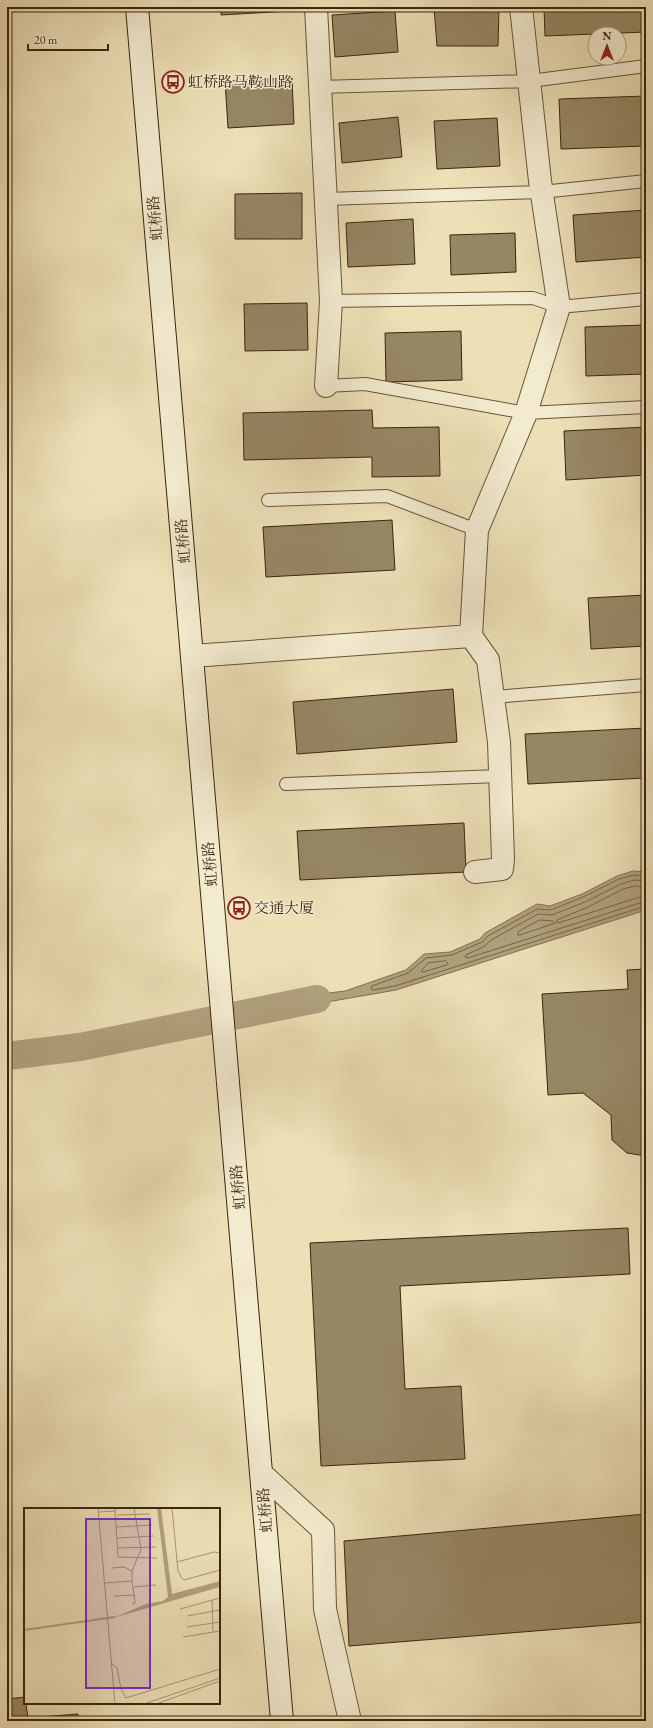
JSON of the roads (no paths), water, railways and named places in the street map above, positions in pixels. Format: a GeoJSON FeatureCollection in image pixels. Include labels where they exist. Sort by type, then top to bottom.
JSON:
{"type":"FeatureCollection","features":[{"type":"Feature","properties":{"kind":"street","name":"虹桥路"},"geometry":{"type":"LineString","coordinates":[[138,7],[282,1721]]}},
{"type":"Feature","properties":{"kind":"street"},"geometry":{"type":"LineString","coordinates":[[316,7],[331,301],[326,386]]}},
{"type":"Feature","properties":{"kind":"street"},"geometry":{"type":"LineString","coordinates":[[476,872],[502,869],[499,742],[488,660],[471,636],[477,530],[526,413],[559,307],[542,192],[521,7]]}},
{"type":"Feature","properties":{"kind":"street"},"geometry":{"type":"LineString","coordinates":[[192,656],[471,636]]}},
{"type":"Feature","properties":{"kind":"street"},"geometry":{"type":"LineString","coordinates":[[262,1474],[323,1530],[325,1609],[350,1721]]}},
{"type":"Feature","properties":{"kind":"lane"},"geometry":{"type":"LineString","coordinates":[[320,87],[530,81],[646,66]]}},
{"type":"Feature","properties":{"kind":"lane"},"geometry":{"type":"LineString","coordinates":[[326,199],[542,192],[646,181]]}},
{"type":"Feature","properties":{"kind":"lane"},"geometry":{"type":"LineString","coordinates":[[331,301],[533,298],[559,307],[646,299]]}},
{"type":"Feature","properties":{"kind":"lane"},"geometry":{"type":"LineString","coordinates":[[326,386],[365,384],[526,413],[646,407]]}},
{"type":"Feature","properties":{"kind":"lane"},"geometry":{"type":"LineString","coordinates":[[268,500],[387,496],[477,530]]}},
{"type":"Feature","properties":{"kind":"lane"},"geometry":{"type":"LineString","coordinates":[[493,697],[646,685]]}},
{"type":"Feature","properties":{"kind":"lane"},"geometry":{"type":"LineString","coordinates":[[286,784],[500,776]]}},
{"type":"Feature","properties":{"kind":"water"},"geometry":{"type":"Polygon","coordinates":[[[633,871],[646,872],[646,910],[396,990],[281,1010],[280,999],[345,991],[406,970],[424,954],[450,952],[480,939],[485,933],[537,904],[550,906],[582,894],[617,876],[633,871]]]}},
{"type":"Feature","properties":{"kind":"waterway"},"geometry":{"type":"LineString","coordinates":[[7,1056],[80,1047],[317,999]]}},
{"type":"Feature","properties":{"kind":"place","name":"虹桥路马鞍山路"},"geometry":{"type":"Point","coordinates":[173,82]}},
{"type":"Feature","properties":{"kind":"place","name":"交通大厦"},"geometry":{"type":"Point","coordinates":[239,908]}}]}
